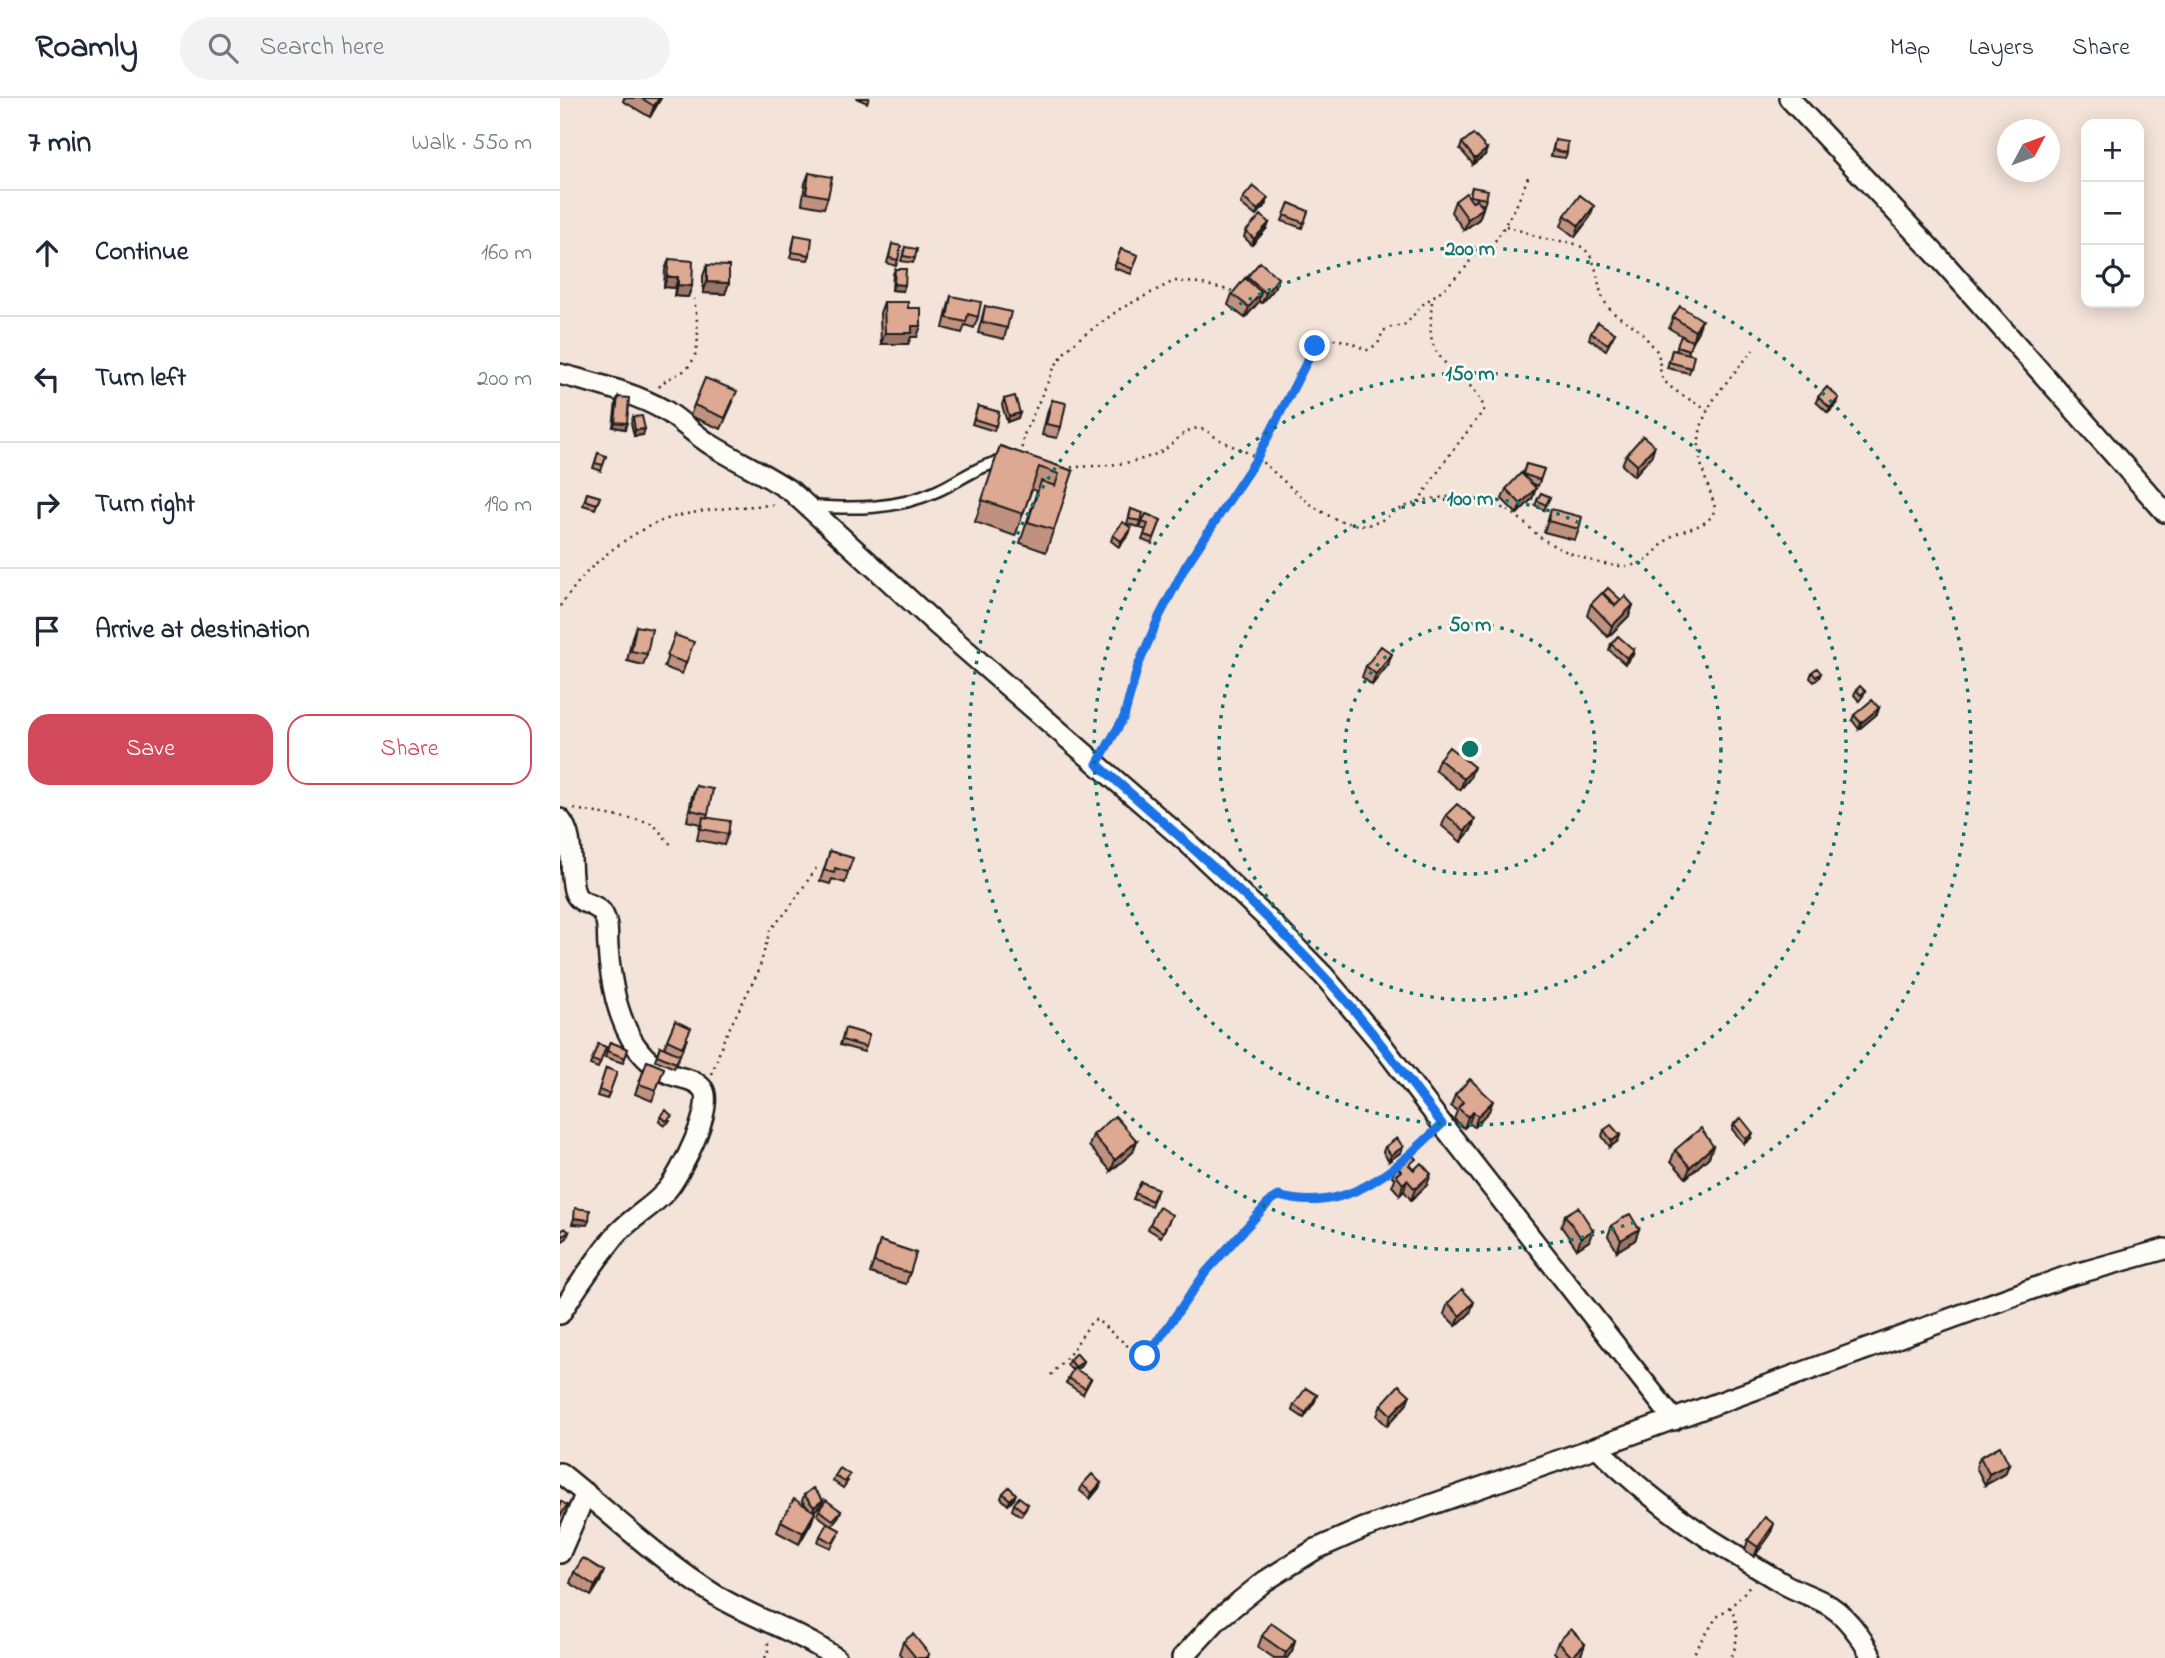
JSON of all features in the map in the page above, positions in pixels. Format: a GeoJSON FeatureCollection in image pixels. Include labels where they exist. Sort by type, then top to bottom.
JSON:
{"type":"FeatureCollection","features":[{"type":"Feature","properties":{"kind":"street"},"geometry":{"type":"LineString","coordinates":[[1789,98],[1963,284],[2165,512]]}},
{"type":"Feature","properties":{"kind":"street"},"geometry":{"type":"LineString","coordinates":[[560,374],[649,402],[683,423],[711,445],[770,477],[809,506],[936,624],[1190,845],[1299,950],[1379,1041],[1674,1420]]}},
{"type":"Feature","properties":{"kind":"street"},"geometry":{"type":"LineString","coordinates":[[560,1314],[616,1235],[665,1193],[678,1177],[707,1102],[701,1086],[692,1080],[658,1069],[634,1046],[624,1025],[611,978],[603,911],[597,906],[581,902],[576,897],[564,813]]}},
{"type":"Feature","properties":{"kind":"street"},"geometry":{"type":"LineString","coordinates":[[1182,1658],[1218,1619],[1255,1588],[1316,1549],[1364,1528],[1674,1420],[2017,1294],[2165,1249]]}},
{"type":"Feature","properties":{"kind":"street"},"geometry":{"type":"LineString","coordinates":[[1597,1447],[1623,1474],[1711,1539],[1786,1585],[1823,1601],[1838,1611],[1872,1658]]}},
{"type":"Feature","properties":{"kind":"street"},"geometry":{"type":"LineString","coordinates":[[560,1473],[684,1574],[759,1619],[822,1648],[836,1658]]}},
{"type":"Feature","properties":{"kind":"street"},"geometry":{"type":"LineString","coordinates":[[560,1553],[586,1493]]}},
{"type":"Feature","properties":{"kind":"lane"},"geometry":{"type":"LineString","coordinates":[[809,506],[876,508],[908,502],[936,491],[978,468],[1021,459]]}},
{"type":"Feature","properties":{"kind":"path"},"geometry":{"type":"LineString","coordinates":[[1097,764],[1124,717],[1138,666],[1185,567],[1257,458],[1315,346],[1330,338],[1367,350],[1378,344],[1383,331],[1406,324],[1422,305],[1466,267],[1477,250],[1497,239],[1506,226],[1529,175]]}},
{"type":"Feature","properties":{"kind":"path"},"geometry":{"type":"LineString","coordinates":[[1506,226],[1542,238],[1580,246],[1587,251],[1607,307],[1637,329],[1656,349],[1661,360],[1661,375],[1664,381],[1672,389],[1707,409]]}},
{"type":"Feature","properties":{"kind":"path"},"geometry":{"type":"LineString","coordinates":[[1021,459],[1023,437],[1042,391],[1065,352],[1080,338],[1120,309],[1174,281],[1233,291]]}},
{"type":"Feature","properties":{"kind":"path"},"geometry":{"type":"LineString","coordinates":[[1418,502],[1484,410],[1480,396],[1449,368],[1434,348],[1432,298]]}},
{"type":"Feature","properties":{"kind":"path"},"geometry":{"type":"LineString","coordinates":[[649,402],[666,379],[682,372],[693,360],[698,337],[694,299]]}},
{"type":"Feature","properties":{"kind":"path"},"geometry":{"type":"LineString","coordinates":[[1060,468],[1115,464],[1146,458],[1165,449],[1194,428],[1204,430],[1257,458],[1325,513],[1348,523],[1376,524],[1406,506],[1437,497],[1456,497],[1497,506],[1519,518],[1559,548],[1614,566],[1627,567],[1646,560],[1674,535],[1701,525],[1713,516],[1716,508],[1699,451],[1699,438],[1707,409],[1715,396],[1753,351]]}},
{"type":"Feature","properties":{"kind":"path"},"geometry":{"type":"LineString","coordinates":[[560,606],[591,567],[641,531],[660,521],[755,506],[809,506]]}},
{"type":"Feature","properties":{"kind":"path"},"geometry":{"type":"LineString","coordinates":[[564,813],[649,822],[672,846]]}},
{"type":"Feature","properties":{"kind":"path"},"geometry":{"type":"LineString","coordinates":[[705,1094],[724,1039],[760,970],[770,929],[787,911],[817,867]]}},
{"type":"Feature","properties":{"kind":"path"},"geometry":{"type":"LineString","coordinates":[[1051,1375],[1096,1319],[1137,1354],[1145,1356],[1206,1272],[1271,1200],[1279,1196],[1298,1202],[1321,1201],[1368,1185],[1397,1165],[1442,1124]]}},
{"type":"Feature","properties":{"kind":"path"},"geometry":{"type":"LineString","coordinates":[[1690,1658],[1716,1618],[1746,1591],[1760,1569]]}},
{"type":"Feature","properties":{"kind":"path"},"geometry":{"type":"LineString","coordinates":[[1730,1607],[1738,1634],[1731,1658]]}},
{"type":"Feature","properties":{"kind":"building"},"geometry":{"type":"Polygon","coordinates":[[[641,98],[659,98],[654,106],[641,98]]]}},
{"type":"Feature","properties":{"kind":"building"},"geometry":{"type":"Polygon","coordinates":[[[1473,134],[1487,149],[1475,159],[1462,143],[1473,134]]]}},
{"type":"Feature","properties":{"kind":"building"},"geometry":{"type":"Polygon","coordinates":[[[1555,140],[1568,142],[1567,153],[1553,150],[1555,140]]]}},
{"type":"Feature","properties":{"kind":"building"},"geometry":{"type":"Polygon","coordinates":[[[809,173],[832,177],[828,197],[806,193],[809,173]]]}},
{"type":"Feature","properties":{"kind":"building"},"geometry":{"type":"Polygon","coordinates":[[[1253,186],[1268,198],[1258,210],[1243,198],[1253,186]]]}},
{"type":"Feature","properties":{"kind":"building"},"geometry":{"type":"Polygon","coordinates":[[[1472,187],[1488,190],[1486,199],[1470,196],[1472,187]]]}},
{"type":"Feature","properties":{"kind":"building"},"geometry":{"type":"Polygon","coordinates":[[[1466,193],[1472,202],[1477,199],[1483,208],[1468,219],[1455,201],[1466,193]]]}},
{"type":"Feature","properties":{"kind":"building"},"geometry":{"type":"Polygon","coordinates":[[[1580,195],[1594,206],[1579,226],[1565,215],[1580,195]]]}},
{"type":"Feature","properties":{"kind":"building"},"geometry":{"type":"Polygon","coordinates":[[[1289,203],[1308,211],[1304,223],[1284,215],[1289,203]]]}},
{"type":"Feature","properties":{"kind":"building"},"geometry":{"type":"Polygon","coordinates":[[[1261,215],[1269,223],[1254,239],[1246,231],[1261,215]]]}},
{"type":"Feature","properties":{"kind":"building"},"geometry":{"type":"Polygon","coordinates":[[[795,235],[812,238],[810,255],[792,252],[795,235]]]}},
{"type":"Feature","properties":{"kind":"building"},"geometry":{"type":"Polygon","coordinates":[[[892,244],[901,246],[898,260],[889,258],[892,244]]]}},
{"type":"Feature","properties":{"kind":"building"},"geometry":{"type":"Polygon","coordinates":[[[905,247],[917,249],[915,258],[903,256],[905,247]]]}},
{"type":"Feature","properties":{"kind":"building"},"geometry":{"type":"Polygon","coordinates":[[[1121,249],[1138,255],[1133,269],[1116,262],[1121,249]]]}},
{"type":"Feature","properties":{"kind":"building"},"geometry":{"type":"Polygon","coordinates":[[[669,259],[693,261],[692,286],[678,285],[678,277],[667,277],[669,259]]]}},
{"type":"Feature","properties":{"kind":"building"},"geometry":{"type":"Polygon","coordinates":[[[1260,262],[1278,278],[1266,293],[1247,277],[1260,262]]]}},
{"type":"Feature","properties":{"kind":"building"},"geometry":{"type":"Polygon","coordinates":[[[707,265],[729,266],[729,283],[707,282],[707,265]]]}},
{"type":"Feature","properties":{"kind":"building"},"geometry":{"type":"Polygon","coordinates":[[[895,269],[906,269],[905,285],[894,284],[895,269]]]}},
{"type":"Feature","properties":{"kind":"building"},"geometry":{"type":"Polygon","coordinates":[[[1245,278],[1261,292],[1249,307],[1232,294],[1245,278]]]}},
{"type":"Feature","properties":{"kind":"building"},"geometry":{"type":"Polygon","coordinates":[[[951,296],[981,302],[978,317],[968,314],[966,322],[947,318],[951,296]]]}},
{"type":"Feature","properties":{"kind":"building"},"geometry":{"type":"Polygon","coordinates":[[[884,302],[908,302],[908,308],[921,308],[921,326],[912,326],[912,333],[885,333],[884,302]]]}},
{"type":"Feature","properties":{"kind":"building"},"geometry":{"type":"Polygon","coordinates":[[[985,306],[1011,312],[1007,328],[982,322],[985,306]]]}},
{"type":"Feature","properties":{"kind":"building"},"geometry":{"type":"Polygon","coordinates":[[[1680,306],[1702,320],[1695,331],[1673,317],[1680,306]]]}},
{"type":"Feature","properties":{"kind":"building"},"geometry":{"type":"Polygon","coordinates":[[[1598,322],[1615,333],[1608,344],[1591,333],[1598,322]]]}},
{"type":"Feature","properties":{"kind":"building"},"geometry":{"type":"Polygon","coordinates":[[[1681,336],[1692,341],[1689,350],[1677,346],[1681,336]]]}},
{"type":"Feature","properties":{"kind":"building"},"geometry":{"type":"Polygon","coordinates":[[[1672,350],[1694,355],[1691,368],[1669,362],[1672,350]]]}},
{"type":"Feature","properties":{"kind":"building"},"geometry":{"type":"Polygon","coordinates":[[[705,378],[737,391],[725,418],[694,405],[705,378]]]}},
{"type":"Feature","properties":{"kind":"building"},"geometry":{"type":"Polygon","coordinates":[[[1827,387],[1839,398],[1830,408],[1818,397],[1827,387]]]}},
{"type":"Feature","properties":{"kind":"building"},"geometry":{"type":"Polygon","coordinates":[[[1015,396],[1020,413],[1009,416],[1004,399],[1015,396]]]}},
{"type":"Feature","properties":{"kind":"building"},"geometry":{"type":"Polygon","coordinates":[[[618,397],[629,398],[627,423],[615,422],[618,397]]]}},
{"type":"Feature","properties":{"kind":"building"},"geometry":{"type":"Polygon","coordinates":[[[1052,400],[1066,403],[1061,427],[1046,424],[1052,400]]]}},
{"type":"Feature","properties":{"kind":"building"},"geometry":{"type":"Polygon","coordinates":[[[978,406],[999,412],[996,426],[974,419],[978,406]]]}},
{"type":"Feature","properties":{"kind":"building"},"geometry":{"type":"Polygon","coordinates":[[[642,416],[645,429],[635,430],[633,417],[642,416]]]}},
{"type":"Feature","properties":{"kind":"building"},"geometry":{"type":"Polygon","coordinates":[[[1643,436],[1655,446],[1637,465],[1626,455],[1643,436]]]}},
{"type":"Feature","properties":{"kind":"building"},"geometry":{"type":"Polygon","coordinates":[[[1000,446],[1073,471],[1054,530],[1028,522],[1041,481],[1055,486],[1059,474],[1039,467],[1023,514],[982,500],[1000,446]]]}},
{"type":"Feature","properties":{"kind":"building"},"geometry":{"type":"Polygon","coordinates":[[[598,453],[606,456],[603,465],[595,463],[598,453]]]}},
{"type":"Feature","properties":{"kind":"building"},"geometry":{"type":"Polygon","coordinates":[[[1526,464],[1544,469],[1540,480],[1523,474],[1526,464]]]}},
{"type":"Feature","properties":{"kind":"building"},"geometry":{"type":"Polygon","coordinates":[[[1521,473],[1536,488],[1521,504],[1506,489],[1521,473]]]}},
{"type":"Feature","properties":{"kind":"building"},"geometry":{"type":"Polygon","coordinates":[[[587,493],[600,497],[597,504],[585,500],[587,493]]]}},
{"type":"Feature","properties":{"kind":"building"},"geometry":{"type":"Polygon","coordinates":[[[1541,493],[1550,497],[1546,505],[1537,500],[1541,493]]]}},
{"type":"Feature","properties":{"kind":"building"},"geometry":{"type":"Polygon","coordinates":[[[1131,509],[1143,513],[1141,521],[1129,519],[1131,509]]]}},
{"type":"Feature","properties":{"kind":"building"},"geometry":{"type":"Polygon","coordinates":[[[1551,509],[1582,517],[1579,529],[1548,521],[1551,509]]]}},
{"type":"Feature","properties":{"kind":"building"},"geometry":{"type":"Polygon","coordinates":[[[1146,514],[1161,520],[1154,538],[1144,535],[1148,524],[1142,522],[1146,514]]]}},
{"type":"Feature","properties":{"kind":"building"},"geometry":{"type":"Polygon","coordinates":[[[1123,522],[1131,528],[1121,541],[1113,535],[1123,522]]]}},
{"type":"Feature","properties":{"kind":"building"},"geometry":{"type":"Polygon","coordinates":[[[1608,588],[1621,600],[1616,605],[1603,593],[1608,588]]]}},
{"type":"Feature","properties":{"kind":"building"},"geometry":{"type":"Polygon","coordinates":[[[1602,593],[1615,606],[1625,596],[1633,605],[1612,626],[1591,604],[1602,593]]]}},
{"type":"Feature","properties":{"kind":"building"},"geometry":{"type":"Polygon","coordinates":[[[636,626],[652,629],[647,654],[631,651],[636,626]]]}},
{"type":"Feature","properties":{"kind":"building"},"geometry":{"type":"Polygon","coordinates":[[[675,635],[694,642],[686,663],[667,656],[675,635]]]}},
{"type":"Feature","properties":{"kind":"building"},"geometry":{"type":"Polygon","coordinates":[[[1618,636],[1634,650],[1627,658],[1611,644],[1618,636]]]}},
{"type":"Feature","properties":{"kind":"building"},"geometry":{"type":"Polygon","coordinates":[[[1381,646],[1392,654],[1376,674],[1366,666],[1381,646]]]}},
{"type":"Feature","properties":{"kind":"building"},"geometry":{"type":"Polygon","coordinates":[[[1817,668],[1821,673],[1816,677],[1812,672],[1817,668]]]}},
{"type":"Feature","properties":{"kind":"building"},"geometry":{"type":"Polygon","coordinates":[[[1860,686],[1865,691],[1861,695],[1856,690],[1860,686]]]}},
{"type":"Feature","properties":{"kind":"building"},"geometry":{"type":"Polygon","coordinates":[[[1872,700],[1879,708],[1861,723],[1854,715],[1872,700]]]}},
{"type":"Feature","properties":{"kind":"building"},"geometry":{"type":"Polygon","coordinates":[[[1449,747],[1474,767],[1464,779],[1439,759],[1449,747]]]}},
{"type":"Feature","properties":{"kind":"building"},"geometry":{"type":"Polygon","coordinates":[[[696,786],[713,789],[708,814],[691,810],[696,786]]]}},
{"type":"Feature","properties":{"kind":"building"},"geometry":{"type":"Polygon","coordinates":[[[1457,804],[1475,819],[1465,831],[1446,815],[1457,804]]]}},
{"type":"Feature","properties":{"kind":"building"},"geometry":{"type":"Polygon","coordinates":[[[703,817],[730,821],[728,834],[701,829],[703,817]]]}},
{"type":"Feature","properties":{"kind":"building"},"geometry":{"type":"Polygon","coordinates":[[[830,851],[853,858],[848,872],[835,868],[834,873],[824,870],[830,851]]]}},
{"type":"Feature","properties":{"kind":"building"},"geometry":{"type":"Polygon","coordinates":[[[675,1021],[691,1028],[682,1047],[667,1040],[675,1021]]]}},
{"type":"Feature","properties":{"kind":"building"},"geometry":{"type":"Polygon","coordinates":[[[845,1028],[869,1035],[866,1047],[842,1040],[845,1028]]]}},
{"type":"Feature","properties":{"kind":"building"},"geometry":{"type":"Polygon","coordinates":[[[610,1042],[628,1049],[625,1058],[607,1051],[610,1042]]]}},
{"type":"Feature","properties":{"kind":"building"},"geometry":{"type":"Polygon","coordinates":[[[598,1044],[606,1047],[600,1063],[592,1060],[598,1044]]]}},
{"type":"Feature","properties":{"kind":"building"},"geometry":{"type":"Polygon","coordinates":[[[660,1046],[680,1055],[676,1063],[657,1055],[660,1046]]]}},
{"type":"Feature","properties":{"kind":"building"},"geometry":{"type":"Polygon","coordinates":[[[647,1061],[664,1068],[656,1090],[639,1084],[647,1061]]]}},
{"type":"Feature","properties":{"kind":"building"},"geometry":{"type":"Polygon","coordinates":[[[606,1068],[617,1072],[609,1094],[599,1090],[606,1068]]]}},
{"type":"Feature","properties":{"kind":"building"},"geometry":{"type":"Polygon","coordinates":[[[1470,1079],[1493,1101],[1478,1116],[1473,1112],[1468,1117],[1458,1108],[1463,1102],[1455,1095],[1470,1079]]]}},
{"type":"Feature","properties":{"kind":"building"},"geometry":{"type":"Polygon","coordinates":[[[666,1110],[672,1116],[666,1121],[661,1116],[666,1110]]]}},
{"type":"Feature","properties":{"kind":"building"},"geometry":{"type":"Polygon","coordinates":[[[1115,1116],[1137,1141],[1115,1160],[1093,1135],[1115,1116]]]}},
{"type":"Feature","properties":{"kind":"building"},"geometry":{"type":"Polygon","coordinates":[[[1741,1118],[1753,1133],[1746,1139],[1734,1124],[1741,1118]]]}},
{"type":"Feature","properties":{"kind":"building"},"geometry":{"type":"Polygon","coordinates":[[[1611,1125],[1620,1135],[1612,1141],[1604,1130],[1611,1125]]]}},
{"type":"Feature","properties":{"kind":"building"},"geometry":{"type":"Polygon","coordinates":[[[1701,1128],[1713,1146],[1690,1167],[1675,1150],[1701,1128]]]}},
{"type":"Feature","properties":{"kind":"building"},"geometry":{"type":"Polygon","coordinates":[[[1397,1138],[1403,1147],[1391,1155],[1385,1147],[1397,1138]]]}},
{"type":"Feature","properties":{"kind":"building"},"geometry":{"type":"Polygon","coordinates":[[[1410,1153],[1416,1159],[1409,1165],[1414,1170],[1421,1163],[1431,1174],[1415,1189],[1407,1180],[1403,1184],[1396,1175],[1401,1171],[1396,1165],[1410,1153]]]}},
{"type":"Feature","properties":{"kind":"building"},"geometry":{"type":"Polygon","coordinates":[[[1141,1182],[1158,1189],[1152,1201],[1135,1193],[1141,1182]]]}},
{"type":"Feature","properties":{"kind":"building"},"geometry":{"type":"Polygon","coordinates":[[[1159,1207],[1172,1215],[1163,1232],[1150,1224],[1159,1207]]]}},
{"type":"Feature","properties":{"kind":"building"},"geometry":{"type":"Polygon","coordinates":[[[1578,1207],[1593,1230],[1581,1238],[1565,1215],[1578,1207]]]}},
{"type":"Feature","properties":{"kind":"building"},"geometry":{"type":"Polygon","coordinates":[[[575,1208],[590,1210],[589,1220],[574,1218],[575,1208]]]}},
{"type":"Feature","properties":{"kind":"building"},"geometry":{"type":"Polygon","coordinates":[[[1630,1214],[1639,1229],[1621,1240],[1612,1225],[1630,1214]]]}},
{"type":"Feature","properties":{"kind":"building"},"geometry":{"type":"Polygon","coordinates":[[[565,1228],[569,1232],[563,1236],[560,1232],[565,1228]]]}},
{"type":"Feature","properties":{"kind":"building"},"geometry":{"type":"Polygon","coordinates":[[[880,1241],[916,1253],[910,1273],[874,1262],[880,1241]]]}},
{"type":"Feature","properties":{"kind":"building"},"geometry":{"type":"Polygon","coordinates":[[[1462,1289],[1474,1302],[1460,1316],[1448,1303],[1462,1289]]]}},
{"type":"Feature","properties":{"kind":"building"},"geometry":{"type":"Polygon","coordinates":[[[1076,1353],[1083,1361],[1076,1367],[1069,1360],[1076,1353]]]}},
{"type":"Feature","properties":{"kind":"building"},"geometry":{"type":"Polygon","coordinates":[[[1074,1368],[1091,1379],[1085,1388],[1068,1378],[1074,1368]]]}},
{"type":"Feature","properties":{"kind":"building"},"geometry":{"type":"Polygon","coordinates":[[[1399,1385],[1410,1395],[1391,1415],[1381,1405],[1399,1385]]]}},
{"type":"Feature","properties":{"kind":"building"},"geometry":{"type":"Polygon","coordinates":[[[1306,1388],[1317,1395],[1306,1413],[1294,1405],[1306,1388]]]}},
{"type":"Feature","properties":{"kind":"building"},"geometry":{"type":"Polygon","coordinates":[[[2000,1446],[2009,1464],[1989,1474],[1980,1457],[2000,1446]]]}},
{"type":"Feature","properties":{"kind":"building"},"geometry":{"type":"Polygon","coordinates":[[[840,1468],[850,1475],[845,1482],[835,1476],[840,1468]]]}},
{"type":"Feature","properties":{"kind":"building"},"geometry":{"type":"Polygon","coordinates":[[[1092,1474],[1101,1483],[1092,1493],[1082,1485],[1092,1474]]]}},
{"type":"Feature","properties":{"kind":"building"},"geometry":{"type":"Polygon","coordinates":[[[1009,1487],[1016,1494],[1010,1500],[1003,1493],[1009,1487]]]}},
{"type":"Feature","properties":{"kind":"building"},"geometry":{"type":"Polygon","coordinates":[[[813,1488],[823,1500],[814,1507],[804,1495],[813,1488]]]}},
{"type":"Feature","properties":{"kind":"building"},"geometry":{"type":"Polygon","coordinates":[[[1019,1497],[1028,1504],[1023,1511],[1014,1504],[1019,1497]]]}},
{"type":"Feature","properties":{"kind":"building"},"geometry":{"type":"Polygon","coordinates":[[[794,1499],[815,1512],[803,1533],[781,1521],[794,1499]]]}},
{"type":"Feature","properties":{"kind":"building"},"geometry":{"type":"Polygon","coordinates":[[[826,1500],[841,1511],[833,1520],[819,1510],[826,1500]]]}},
{"type":"Feature","properties":{"kind":"building"},"geometry":{"type":"Polygon","coordinates":[[[560,1501],[567,1505],[560,1517],[560,1501]]]}},
{"type":"Feature","properties":{"kind":"building"},"geometry":{"type":"Polygon","coordinates":[[[1765,1517],[1774,1524],[1758,1547],[1748,1540],[1765,1517]]]}},
{"type":"Feature","properties":{"kind":"building"},"geometry":{"type":"Polygon","coordinates":[[[827,1523],[840,1530],[833,1543],[820,1536],[827,1523]]]}},
{"type":"Feature","properties":{"kind":"building"},"geometry":{"type":"Polygon","coordinates":[[[583,1558],[604,1571],[595,1586],[574,1572],[583,1558]]]}},
{"type":"Feature","properties":{"kind":"building"},"geometry":{"type":"Polygon","coordinates":[[[1271,1623],[1295,1640],[1286,1653],[1262,1636],[1271,1623]]]}},
{"type":"Feature","properties":{"kind":"building"},"geometry":{"type":"Polygon","coordinates":[[[1571,1629],[1585,1644],[1572,1657],[1558,1642],[1571,1629]]]}},
{"type":"Feature","properties":{"kind":"building"},"geometry":{"type":"Polygon","coordinates":[[[913,1634],[929,1654],[925,1658],[916,1658],[903,1642],[913,1634]]]}},
{"type":"Feature","properties":{"kind":"route"},"geometry":{"type":"LineString","coordinates":[[1145,1356],[1206,1272],[1271,1200],[1279,1196],[1298,1202],[1321,1201],[1368,1185],[1384,1176],[1442,1124],[1379,1041],[1324,976],[1190,845],[1097,764],[1124,717],[1146,645],[1185,567],[1257,458],[1315,346]]}}]}
